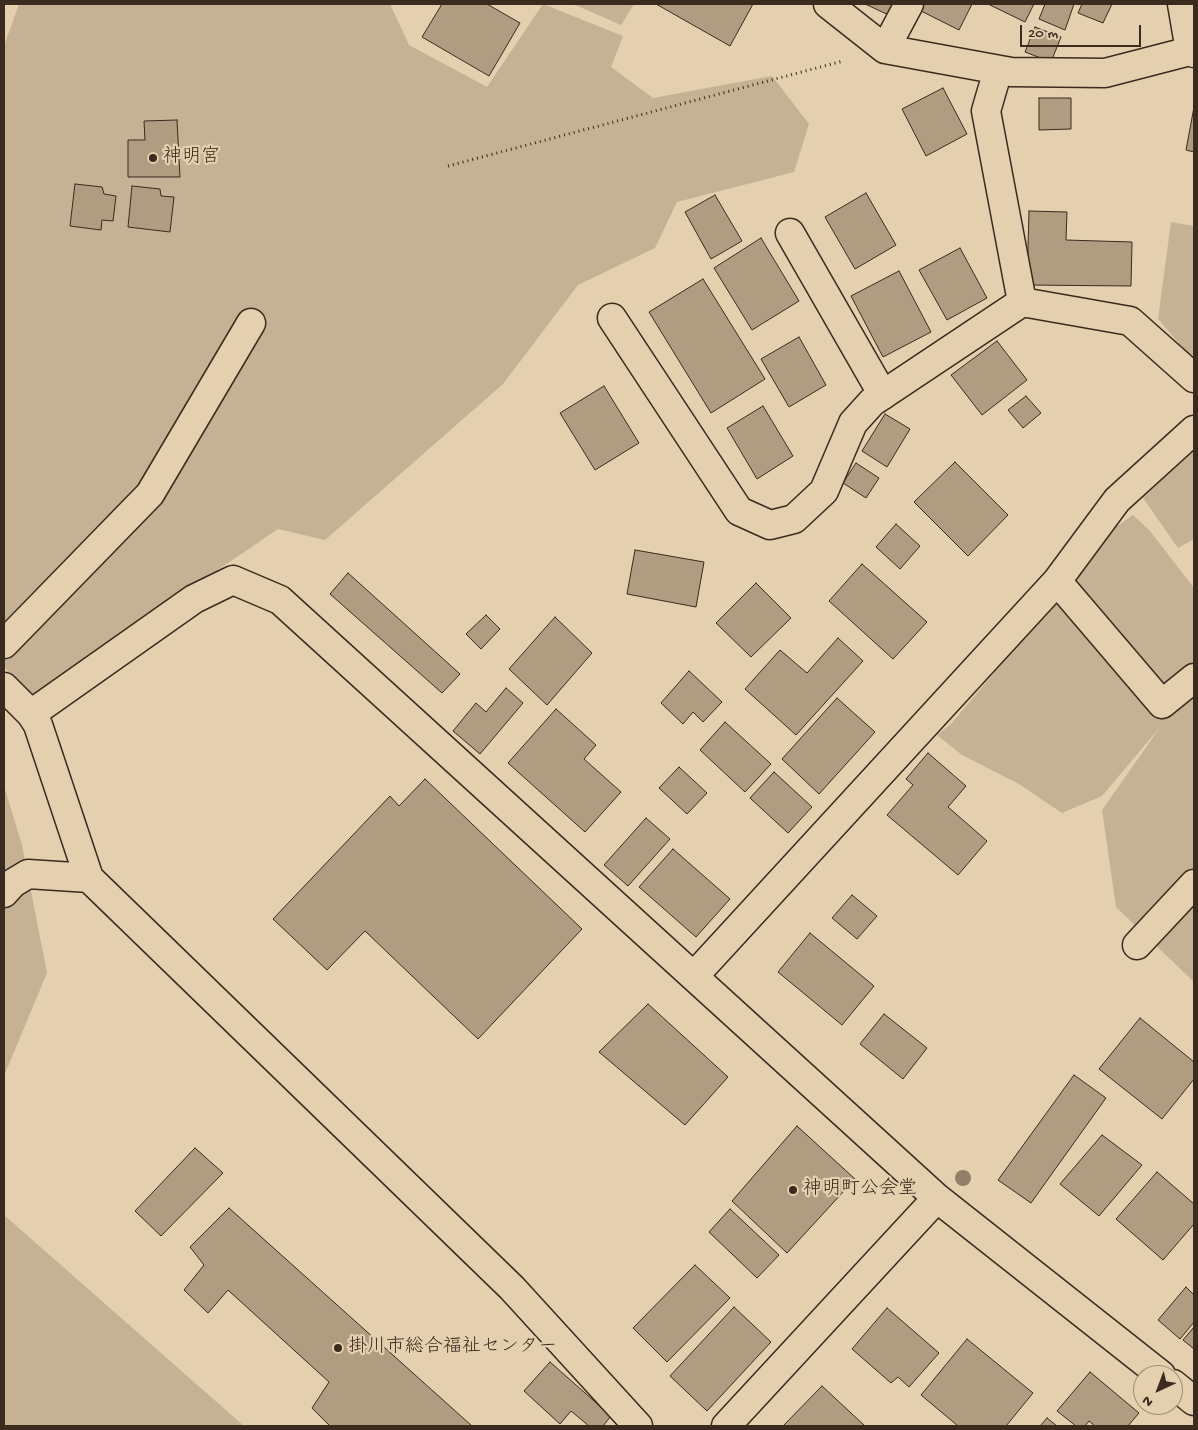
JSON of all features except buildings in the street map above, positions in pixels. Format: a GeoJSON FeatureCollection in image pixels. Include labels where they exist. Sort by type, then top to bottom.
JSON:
{"type":"FeatureCollection","features":[{"type":"Feature","properties":{"kind":"street"},"geometry":{"type":"LineString","coordinates":[[828,4],[885,49],[1010,72],[1105,72],[1192,52],[1182,4]]}},
{"type":"Feature","properties":{"kind":"street"},"geometry":{"type":"LineString","coordinates":[[885,49],[909,4]]}},
{"type":"Feature","properties":{"kind":"street"},"geometry":{"type":"LineString","coordinates":[[998,70],[986,111],[1022,302]]}},
{"type":"Feature","properties":{"kind":"street"},"geometry":{"type":"LineString","coordinates":[[790,233],[883,396]]}},
{"type":"Feature","properties":{"kind":"street"},"geometry":{"type":"LineString","coordinates":[[612,318],[739,511],[770,525],[794,519],[824,491],[853,423],[872,402],[1022,302],[1130,320],[1194,378]]}},
{"type":"Feature","properties":{"kind":"street"},"geometry":{"type":"LineString","coordinates":[[4,644],[150,494],[251,323]]}},
{"type":"Feature","properties":{"kind":"street"},"geometry":{"type":"LineString","coordinates":[[694,976],[1057,581],[1117,500],[1194,430]]}},
{"type":"Feature","properties":{"kind":"street"},"geometry":{"type":"LineString","coordinates":[[31,714],[194,599],[233,580],[280,600],[937,1198],[1148,1365]]}},
{"type":"Feature","properties":{"kind":"street"},"geometry":{"type":"LineString","coordinates":[[1057,581],[1162,704],[1194,678]]}},
{"type":"Feature","properties":{"kind":"street"},"geometry":{"type":"LineString","coordinates":[[4,687],[31,714],[38,725],[88,878],[512,1288],[638,1426]]}},
{"type":"Feature","properties":{"kind":"street"},"geometry":{"type":"LineString","coordinates":[[4,893],[13,883],[28,874],[88,878]]}},
{"type":"Feature","properties":{"kind":"street"},"geometry":{"type":"LineString","coordinates":[[1137,945],[1194,884]]}},
{"type":"Feature","properties":{"kind":"street"},"geometry":{"type":"LineString","coordinates":[[726,1426],[937,1198]]}},
{"type":"Feature","properties":{"kind":"street"},"geometry":{"type":"LineString","coordinates":[[1183,1392],[1194,1401]]}},
{"type":"Feature","properties":{"kind":"path"},"geometry":{"type":"LineString","coordinates":[[448,166],[885,49]]}},
{"type":"Feature","properties":{"kind":"shaded area"},"geometry":{"type":"Polygon","coordinates":[[[19,4],[390,4],[409,45],[487,87],[543,4],[623,36],[611,67],[653,98],[772,76],[809,124],[794,172],[677,202],[655,248],[578,285],[503,384],[325,540],[278,529],[32,696],[4,667],[4,46],[19,4]]]}},
{"type":"Feature","properties":{"kind":"shaded area"},"geometry":{"type":"Polygon","coordinates":[[[573,4],[634,4],[621,25],[573,4]]]}},
{"type":"Feature","properties":{"kind":"shaded area"},"geometry":{"type":"Polygon","coordinates":[[[1171,222],[1194,226],[1194,361],[1158,319],[1171,222]]]}},
{"type":"Feature","properties":{"kind":"shaded area"},"geometry":{"type":"Polygon","coordinates":[[[1194,449],[1194,539],[1178,548],[1143,498],[1194,449]]]}},
{"type":"Feature","properties":{"kind":"shaded area"},"geometry":{"type":"Polygon","coordinates":[[[1133,515],[1150,531],[1194,588],[1194,982],[1116,907],[1102,810],[1161,726],[1102,796],[1062,813],[1019,784],[962,755],[937,735],[951,724],[1025,636],[1107,533],[1133,515]]]}},
{"type":"Feature","properties":{"kind":"shaded area"},"geometry":{"type":"Polygon","coordinates":[[[4,786],[22,845],[47,973],[4,1076],[4,786]]]}},
{"type":"Feature","properties":{"kind":"shaded area"},"geometry":{"type":"Polygon","coordinates":[[[4,1215],[244,1426],[4,1426],[4,1215]]]}},
{"type":"Feature","properties":{"kind":"place","name":"神明宮"},"geometry":{"type":"Point","coordinates":[153,158]}},
{"type":"Feature","properties":{"kind":"place","name":"神明町公会堂"},"geometry":{"type":"Point","coordinates":[793,1190]}},
{"type":"Feature","properties":{"kind":"place","name":"掛川市総合福祉センター"},"geometry":{"type":"Point","coordinates":[338,1348]}}]}
